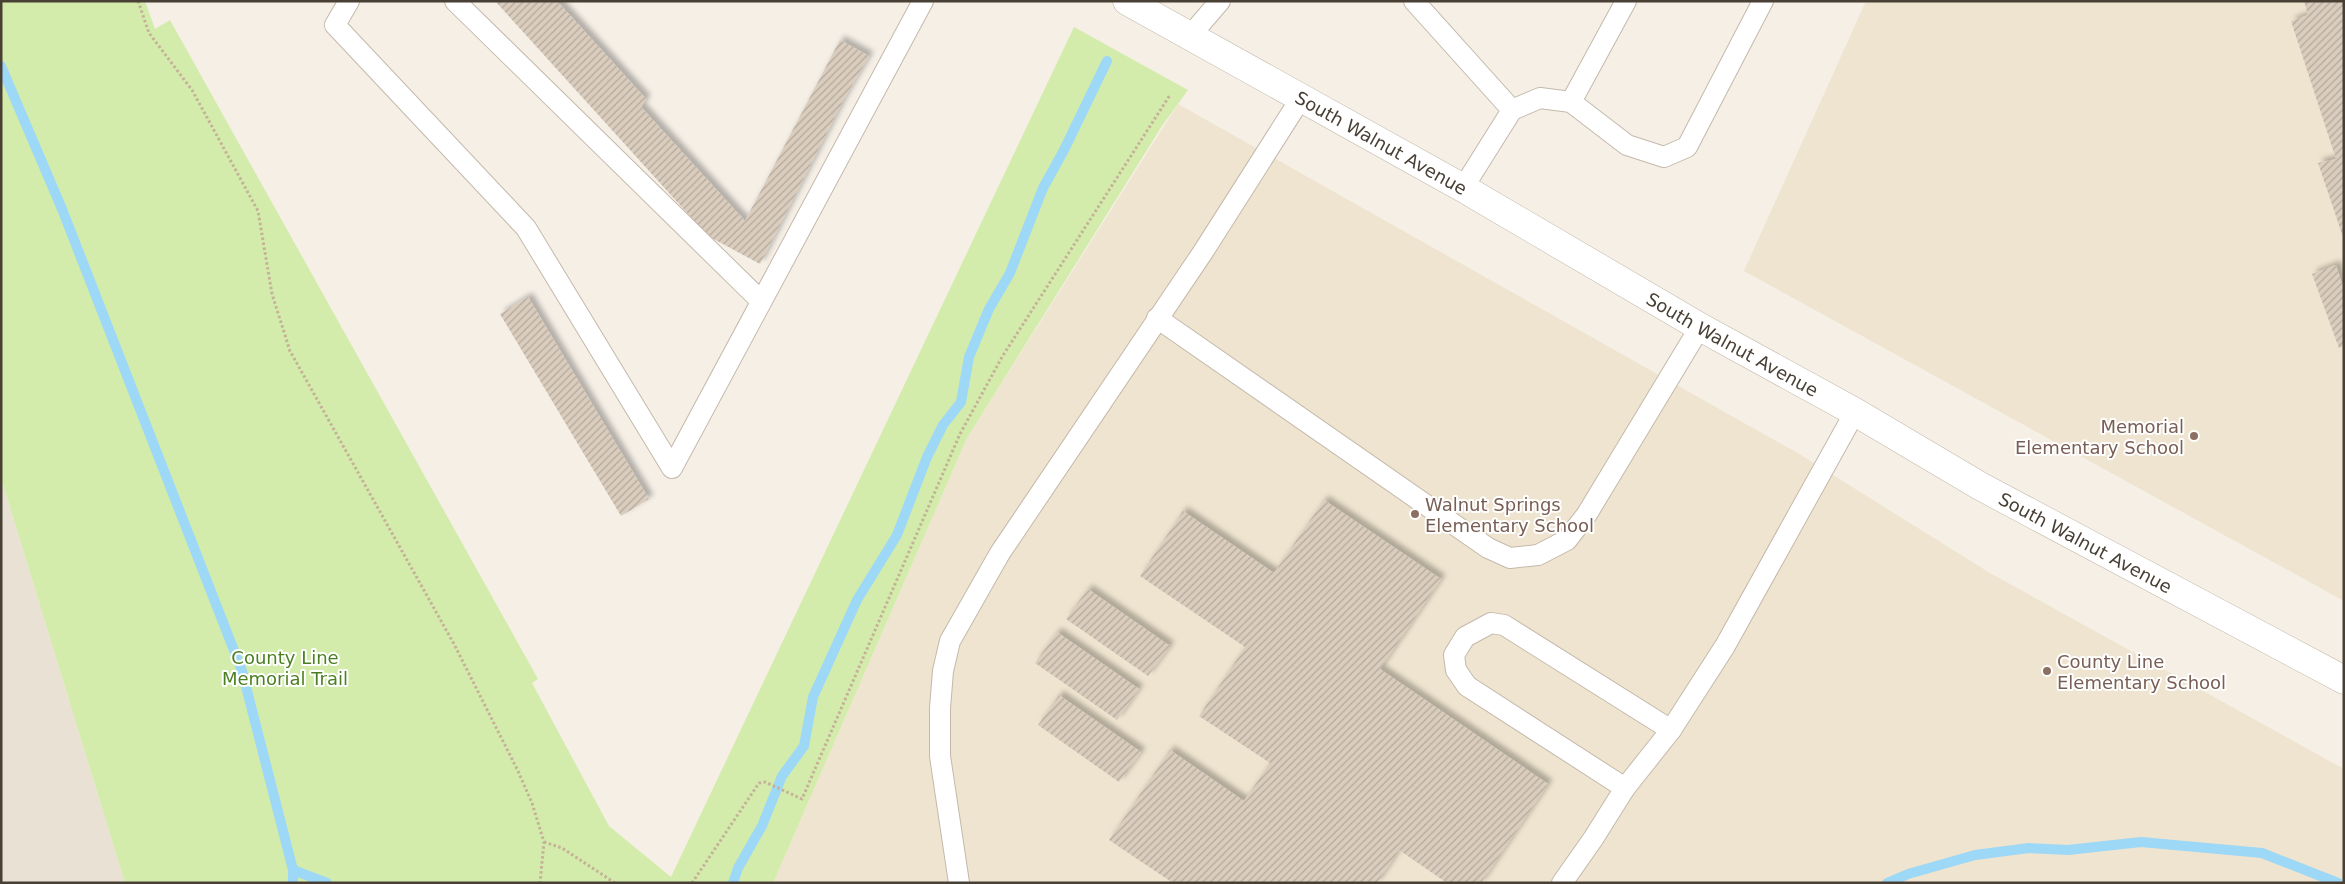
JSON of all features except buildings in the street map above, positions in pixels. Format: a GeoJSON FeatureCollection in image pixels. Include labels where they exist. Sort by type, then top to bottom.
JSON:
{"type":"FeatureCollection","features":[{"type":"Feature","properties":{"kind":"street","name":"South Walnut Avenue"},"geometry":{"type":"LineString","coordinates":[[1127,1],[1463,188],[1700,327],[1855,412],[1980,486],[2344,680]]}},
{"type":"Feature","properties":{"kind":"lane"},"geometry":{"type":"LineString","coordinates":[[349,1],[335,25],[526,228],[672,468],[923,1]]}},
{"type":"Feature","properties":{"kind":"lane"},"geometry":{"type":"LineString","coordinates":[[455,1],[761,301]]}},
{"type":"Feature","properties":{"kind":"lane"},"geometry":{"type":"LineString","coordinates":[[1190,36],[1220,1]]}},
{"type":"Feature","properties":{"kind":"lane"},"geometry":{"type":"LineString","coordinates":[[1414,1],[1512,110]]}},
{"type":"Feature","properties":{"kind":"lane"},"geometry":{"type":"LineString","coordinates":[[1570,102],[1626,1]]}},
{"type":"Feature","properties":{"kind":"lane"},"geometry":{"type":"LineString","coordinates":[[1463,188],[1512,110],[1540,98],[1570,102],[1627,145],[1664,157],[1687,147],[1763,1]]}},
{"type":"Feature","properties":{"kind":"lane"},"geometry":{"type":"LineString","coordinates":[[959,883],[940,756],[940,708],[943,671],[950,641],[1000,552],[1203,252],[1302,98]]}},
{"type":"Feature","properties":{"kind":"lane"},"geometry":{"type":"LineString","coordinates":[[1157,318],[1488,548],[1510,558],[1538,555],[1567,540],[1587,514],[1700,327]]}},
{"type":"Feature","properties":{"kind":"lane"},"geometry":{"type":"LineString","coordinates":[[1562,883],[1593,839],[1625,788],[1671,730],[1725,646],[1855,412]]}},
{"type":"Feature","properties":{"kind":"lane"},"geometry":{"type":"LineString","coordinates":[[1625,788],[1467,686],[1456,670],[1454,655],[1465,637],[1491,624],[1504,625],[1671,730]]}},
{"type":"Feature","properties":{"kind":"path"},"geometry":{"type":"LineString","coordinates":[[138,1],[149,32],[192,90],[258,212],[272,294],[290,351],[472,678],[518,770],[532,803],[544,842],[540,883]]}},
{"type":"Feature","properties":{"kind":"path"},"geometry":{"type":"LineString","coordinates":[[692,883],[759,783],[765,782],[802,799],[964,427],[1002,357],[1170,95]]}},
{"type":"Feature","properties":{"kind":"path"},"geometry":{"type":"LineString","coordinates":[[544,842],[562,848],[615,883]]}},
{"type":"Feature","properties":{"kind":"shaded area","name":"Memorial Elementary School"},"geometry":{"type":"Polygon","coordinates":[[[1866,1],[2344,1],[2344,601],[1744,271],[1866,1]]]}},
{"type":"Feature","properties":{"kind":"shaded area","name":"Walnut Springs Elementary School"},"geometry":{"type":"Polygon","coordinates":[[[1178,104],[1801,455],[1990,573],[2344,769],[2344,883],[773,883],[967,438],[1178,104]]]}},
{"type":"Feature","properties":{"kind":"shaded area"},"geometry":{"type":"Polygon","coordinates":[[[1,478],[125,883],[1,883],[1,478]]]}},
{"type":"Feature","properties":{"kind":"green space","name":"County Line Memorial Trail"},"geometry":{"type":"Polygon","coordinates":[[[1,1],[145,1],[155,29],[170,20],[538,679],[532,683],[609,826],[671,877],[1074,27],[1188,90],[1162,126],[967,438],[773,883],[125,883],[1,478],[1,1]]]}},
{"type":"Feature","properties":{"kind":"waterway"},"geometry":{"type":"LineString","coordinates":[[733,883],[738,868],[762,826],[782,776],[804,746],[813,697],[857,600],[897,535],[927,457],[943,425],[961,402],[969,357],[989,309],[1010,273],[1043,188],[1064,150],[1107,61]]}},
{"type":"Feature","properties":{"kind":"waterway"},"geometry":{"type":"LineString","coordinates":[[1,66],[62,209],[242,671],[293,870],[293,883]]}},
{"type":"Feature","properties":{"kind":"waterway"},"geometry":{"type":"LineString","coordinates":[[1887,883],[1908,874],[1975,855],[2029,848],[2068,850],[2141,842],[2262,853],[2338,883]]}},
{"type":"Feature","properties":{"kind":"waterway"},"geometry":{"type":"LineString","coordinates":[[293,870],[327,883]]}},
{"type":"Feature","properties":{"kind":"place","name":"Memorial Elementary School"},"geometry":{"type":"Point","coordinates":[2194,436]}},
{"type":"Feature","properties":{"kind":"place","name":"Walnut Springs Elementary School"},"geometry":{"type":"Point","coordinates":[1415,514]}},
{"type":"Feature","properties":{"kind":"place","name":"County Line Elementary School"},"geometry":{"type":"Point","coordinates":[2047,671]}}]}
